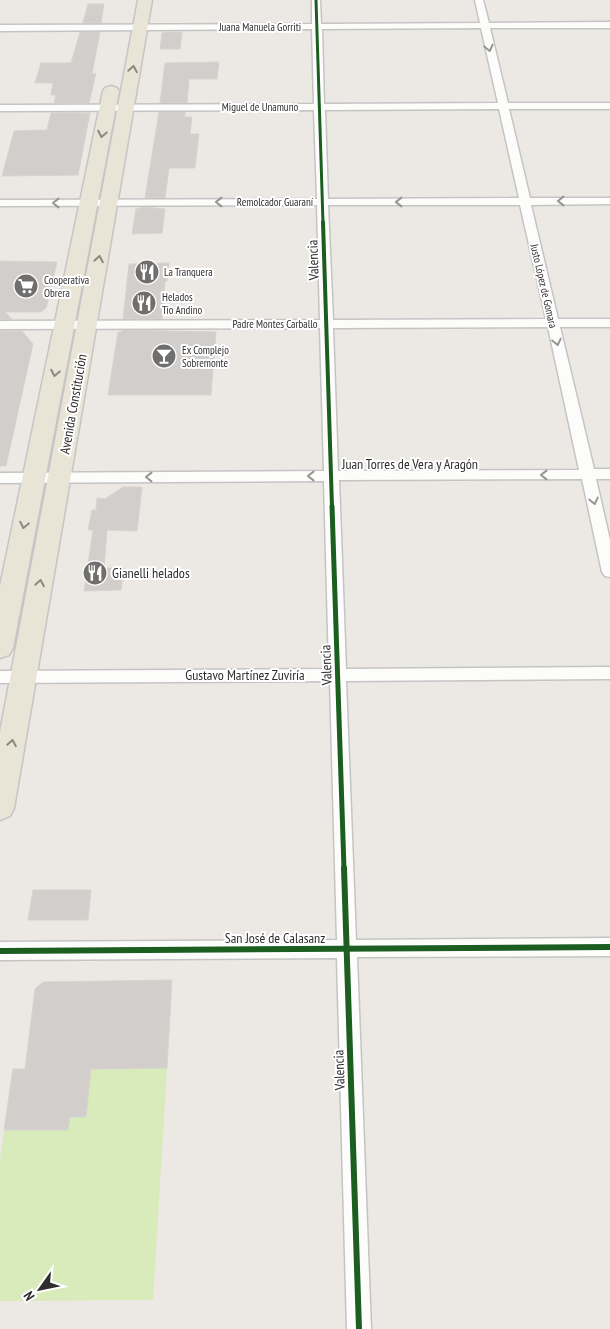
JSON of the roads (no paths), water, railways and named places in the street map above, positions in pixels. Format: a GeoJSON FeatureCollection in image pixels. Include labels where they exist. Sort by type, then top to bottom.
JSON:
{"type":"FeatureCollection","features":[{"type":"Feature","properties":{"kind":"main road","name":"Avenida Constitución"},"geometry":{"type":"LineString","coordinates":[[0,808],[12,677],[60,477],[145,0]]}},
{"type":"Feature","properties":{"kind":"main road"},"geometry":{"type":"LineString","coordinates":[[120,45],[127,9]]}},
{"type":"Feature","properties":{"kind":"main road","name":"Avenida Constitución"},"geometry":{"type":"LineString","coordinates":[[0,648],[115,72]]}},
{"type":"Feature","properties":{"kind":"street","name":"Valencia"},"geometry":{"type":"LineString","coordinates":[[316,0],[359,1329]]}},
{"type":"Feature","properties":{"kind":"street","name":"Justo López de Gomara"},"geometry":{"type":"LineString","coordinates":[[478,0],[610,572]]}},
{"type":"Feature","properties":{"kind":"street","name":"Juana Manuela Gorriti"},"geometry":{"type":"LineString","coordinates":[[0,28],[610,25]]}},
{"type":"Feature","properties":{"kind":"street","name":"Miguel de Unamuno"},"geometry":{"type":"LineString","coordinates":[[0,108],[610,106]]}},
{"type":"Feature","properties":{"kind":"street","name":"Remolcador Guaraní"},"geometry":{"type":"LineString","coordinates":[[0,203],[610,201]]}},
{"type":"Feature","properties":{"kind":"street","name":"Padre Montes Carballo"},"geometry":{"type":"LineString","coordinates":[[0,325],[610,323]]}},
{"type":"Feature","properties":{"kind":"street","name":"Juan Torres de Vera y Aragón"},"geometry":{"type":"LineString","coordinates":[[0,478],[610,474]]}},
{"type":"Feature","properties":{"kind":"street","name":"Gustavo Martínez Zuviría"},"geometry":{"type":"LineString","coordinates":[[12,677],[610,673]]}},
{"type":"Feature","properties":{"kind":"street","name":"San José de Calasanz"},"geometry":{"type":"LineString","coordinates":[[0,951],[610,948]]}},
{"type":"Feature","properties":{"kind":"place","name":"La Tranquera"},"geometry":{"type":"Point","coordinates":[147,272]}},
{"type":"Feature","properties":{"kind":"place","name":"Cooperativa Obrera"},"geometry":{"type":"Point","coordinates":[26,286]}},
{"type":"Feature","properties":{"kind":"place","name":"Helados Tío Andino"},"geometry":{"type":"Point","coordinates":[144,303]}},
{"type":"Feature","properties":{"kind":"place","name":"Ex Complejo Sobremonte"},"geometry":{"type":"Point","coordinates":[164,356]}},
{"type":"Feature","properties":{"kind":"place","name":"Gianelli helados"},"geometry":{"type":"Point","coordinates":[95,573]}}]}
